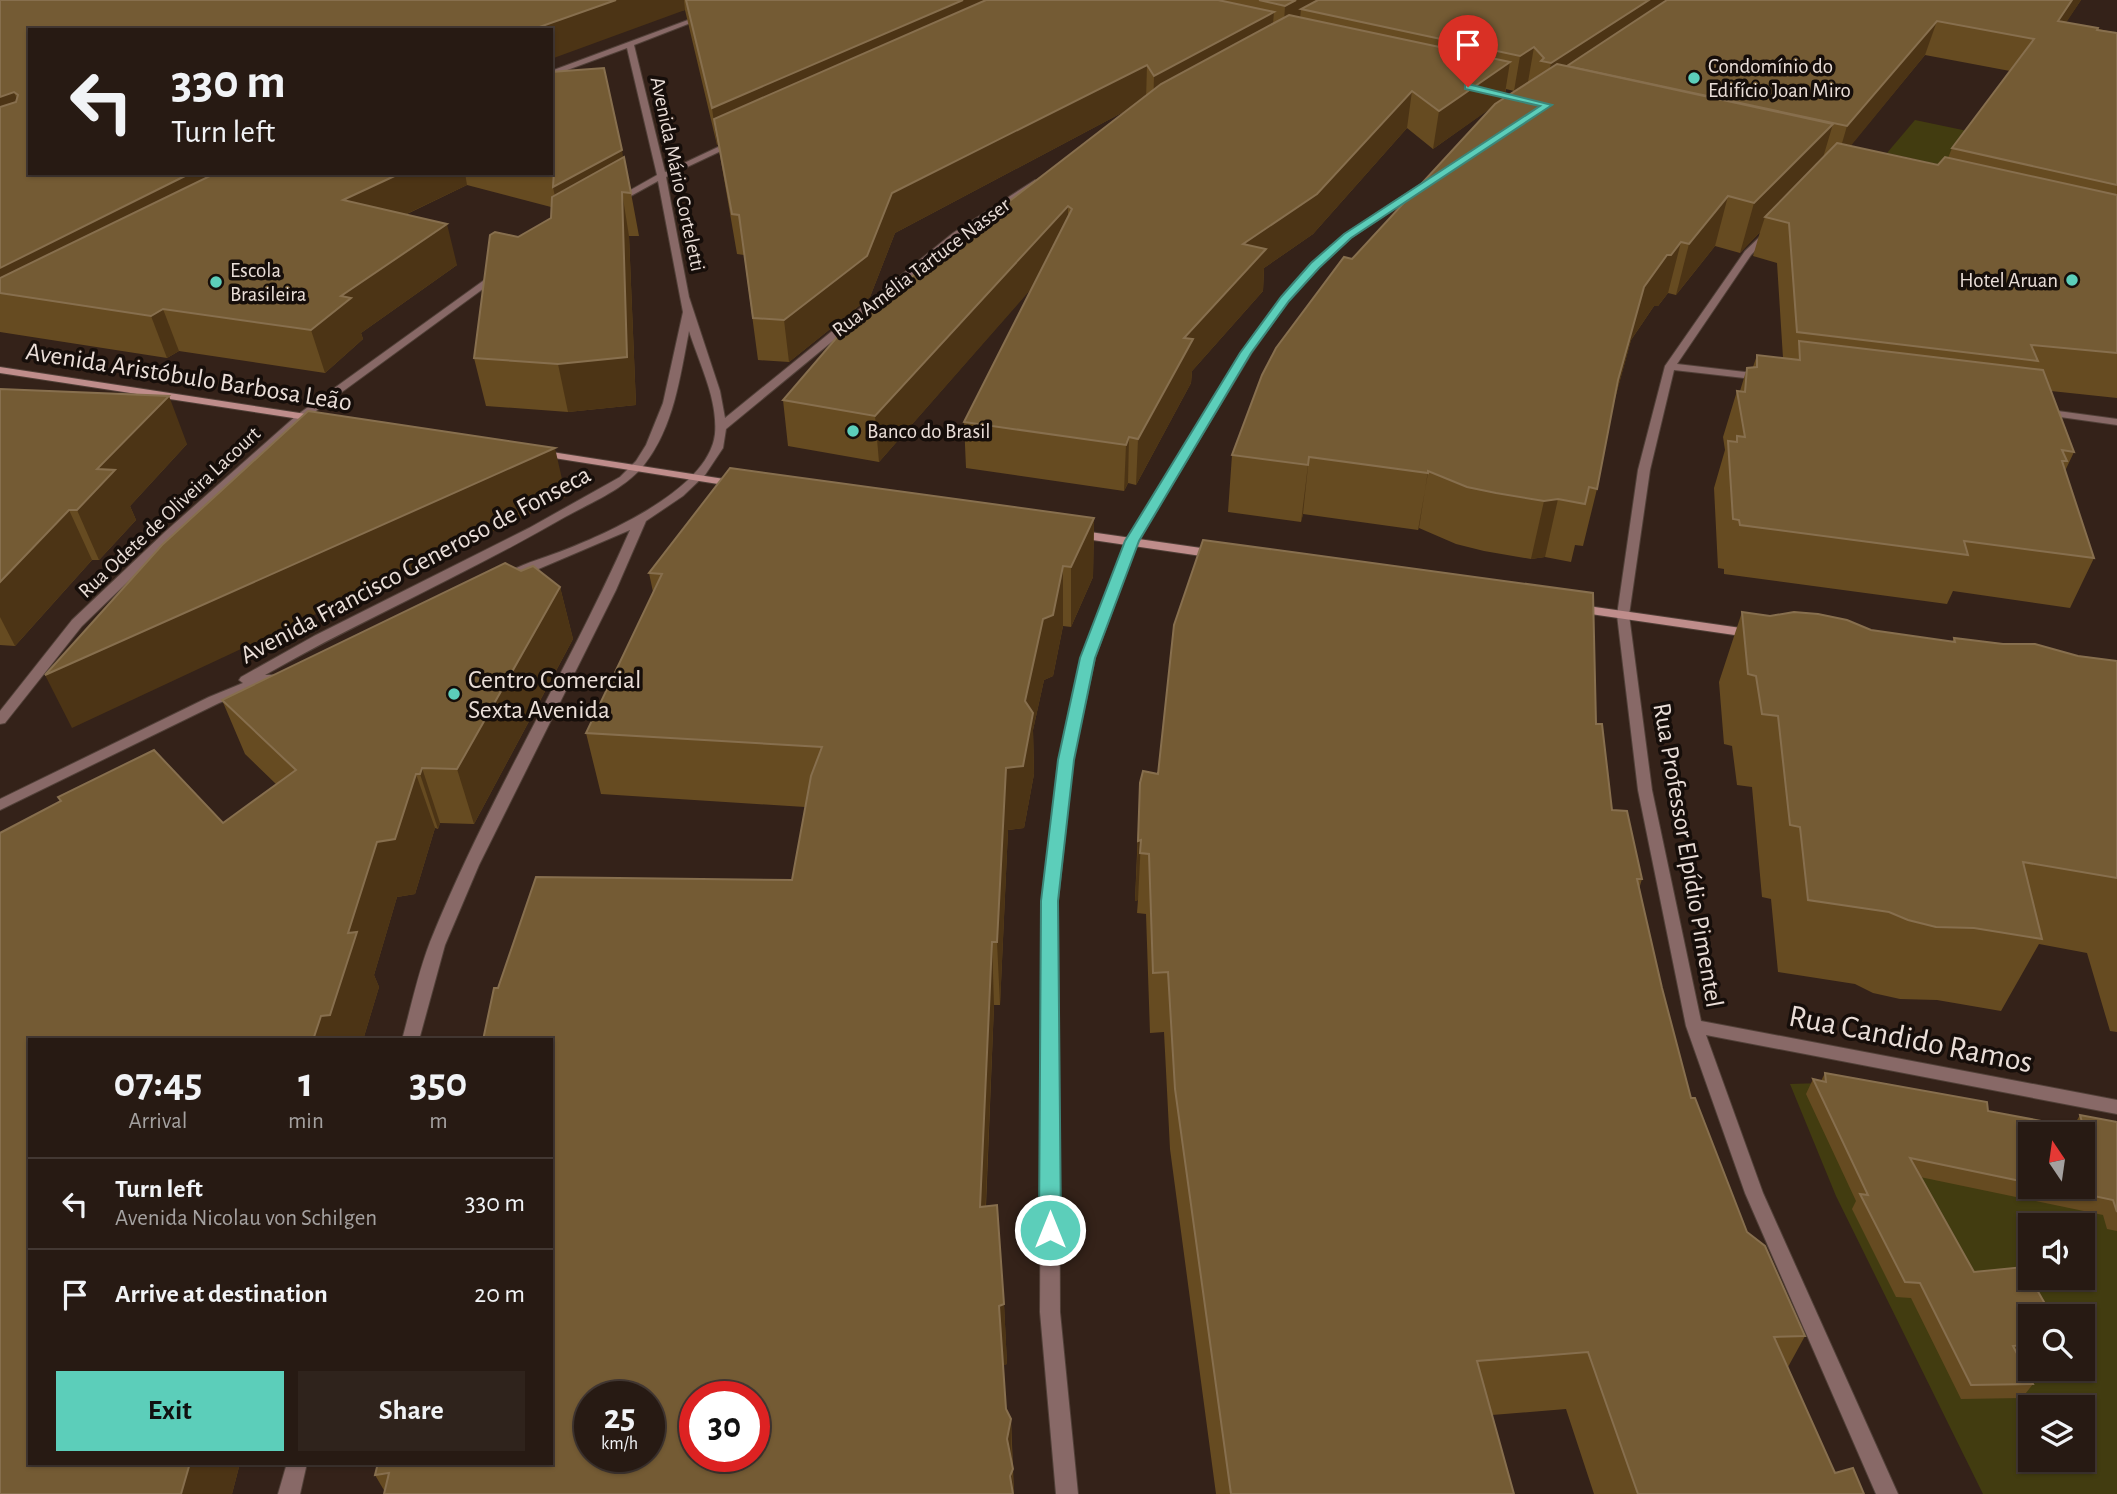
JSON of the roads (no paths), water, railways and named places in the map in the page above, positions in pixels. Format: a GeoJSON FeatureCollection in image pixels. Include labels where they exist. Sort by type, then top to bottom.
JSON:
{"type":"FeatureCollection","features":[{"type":"Feature","properties":{"kind":"street"},"geometry":{"type":"LineString","coordinates":[[553,73],[707,15]]}},
{"type":"Feature","properties":{"kind":"street","name":"Avenida Mário Corteletti"},"geometry":{"type":"LineString","coordinates":[[630,45],[662,176],[687,312],[713,389],[721,427]]}},
{"type":"Feature","properties":{"kind":"street"},"geometry":{"type":"LineString","coordinates":[[607,206],[662,176],[750,136]]}},
{"type":"Feature","properties":{"kind":"street"},"geometry":{"type":"LineString","coordinates":[[1067,1494],[1050,1312],[1050,901],[1066,760],[1088,658],[1132,541],[1246,353],[1285,299],[1315,266],[1348,236],[1437,178]]}},
{"type":"Feature","properties":{"kind":"street","name":"Rua Amélia Tartuce Nasser"},"geometry":{"type":"LineString","coordinates":[[721,427],[956,235],[1042,179]]}},
{"type":"Feature","properties":{"kind":"street","name":"Rua Professor Elpídio Pimentel"},"geometry":{"type":"LineString","coordinates":[[1776,224],[1748,253],[1670,366],[1644,470],[1623,615],[1645,790],[1693,1026],[1754,1192],[1887,1494]]}},
{"type":"Feature","properties":{"kind":"street","name":"Rua Odete de Oliveira Lacourt"},"geometry":{"type":"LineString","coordinates":[[0,720],[77,623],[170,534],[301,417],[508,268]]}},
{"type":"Feature","properties":{"kind":"street","name":"Avenida Mário Corteletti"},"geometry":{"type":"LineString","coordinates":[[637,469],[664,420],[687,312]]}},
{"type":"Feature","properties":{"kind":"street"},"geometry":{"type":"LineString","coordinates":[[1670,366],[1778,379]]}},
{"type":"Feature","properties":{"kind":"street","name":"Avenida Aristóbulo Barbosa Leão"},"geometry":{"type":"LineString","coordinates":[[0,370],[327,421]]}},
{"type":"Feature","properties":{"kind":"street"},"geometry":{"type":"LineString","coordinates":[[2036,411],[2117,422]]}},
{"type":"Feature","properties":{"kind":"street"},"geometry":{"type":"LineString","coordinates":[[696,478],[719,444],[721,427]]}},
{"type":"Feature","properties":{"kind":"street"},"geometry":{"type":"LineString","coordinates":[[525,451],[751,486]]}},
{"type":"Feature","properties":{"kind":"street","name":"Avenida Francisco Generoso de Fonseca"},"geometry":{"type":"LineString","coordinates":[[214,700],[318,639],[589,502],[637,469]]}},
{"type":"Feature","properties":{"kind":"street","name":"Avenida Francisco Generoso de Fonseca"},"geometry":{"type":"LineString","coordinates":[[488,586],[641,519],[696,478]]}},
{"type":"Feature","properties":{"kind":"street"},"geometry":{"type":"LineString","coordinates":[[411,1038],[437,945],[471,865],[610,590],[641,519]]}},
{"type":"Feature","properties":{"kind":"street"},"geometry":{"type":"LineString","coordinates":[[1064,532],[1228,556]]}},
{"type":"Feature","properties":{"kind":"street"},"geometry":{"type":"LineString","coordinates":[[1555,605],[1774,636]]}},
{"type":"Feature","properties":{"kind":"street","name":"Avenida Francisco Generoso de Fonseca"},"geometry":{"type":"LineString","coordinates":[[0,804],[214,700],[300,666]]}},
{"type":"Feature","properties":{"kind":"street","name":"Rua Candido Ramos"},"geometry":{"type":"LineString","coordinates":[[1693,1026],[2117,1107]]}},
{"type":"Feature","properties":{"kind":"street"},"geometry":{"type":"LineString","coordinates":[[289,1494],[296,1465]]}},
{"type":"Feature","properties":{"kind":"place","name":"Condomínio do Edifício Joan Miro"},"geometry":{"type":"Point","coordinates":[1694,78]}},
{"type":"Feature","properties":{"kind":"place","name":"Hotel Aruan"},"geometry":{"type":"Point","coordinates":[2072,280]}},
{"type":"Feature","properties":{"kind":"place","name":"Escola Brasileira"},"geometry":{"type":"Point","coordinates":[216,282]}},
{"type":"Feature","properties":{"kind":"place","name":"Banco do Brasil"},"geometry":{"type":"Point","coordinates":[853,431]}},
{"type":"Feature","properties":{"kind":"place","name":"Centro Comercial Sexta Avenida"},"geometry":{"type":"Point","coordinates":[454,694]}}]}
